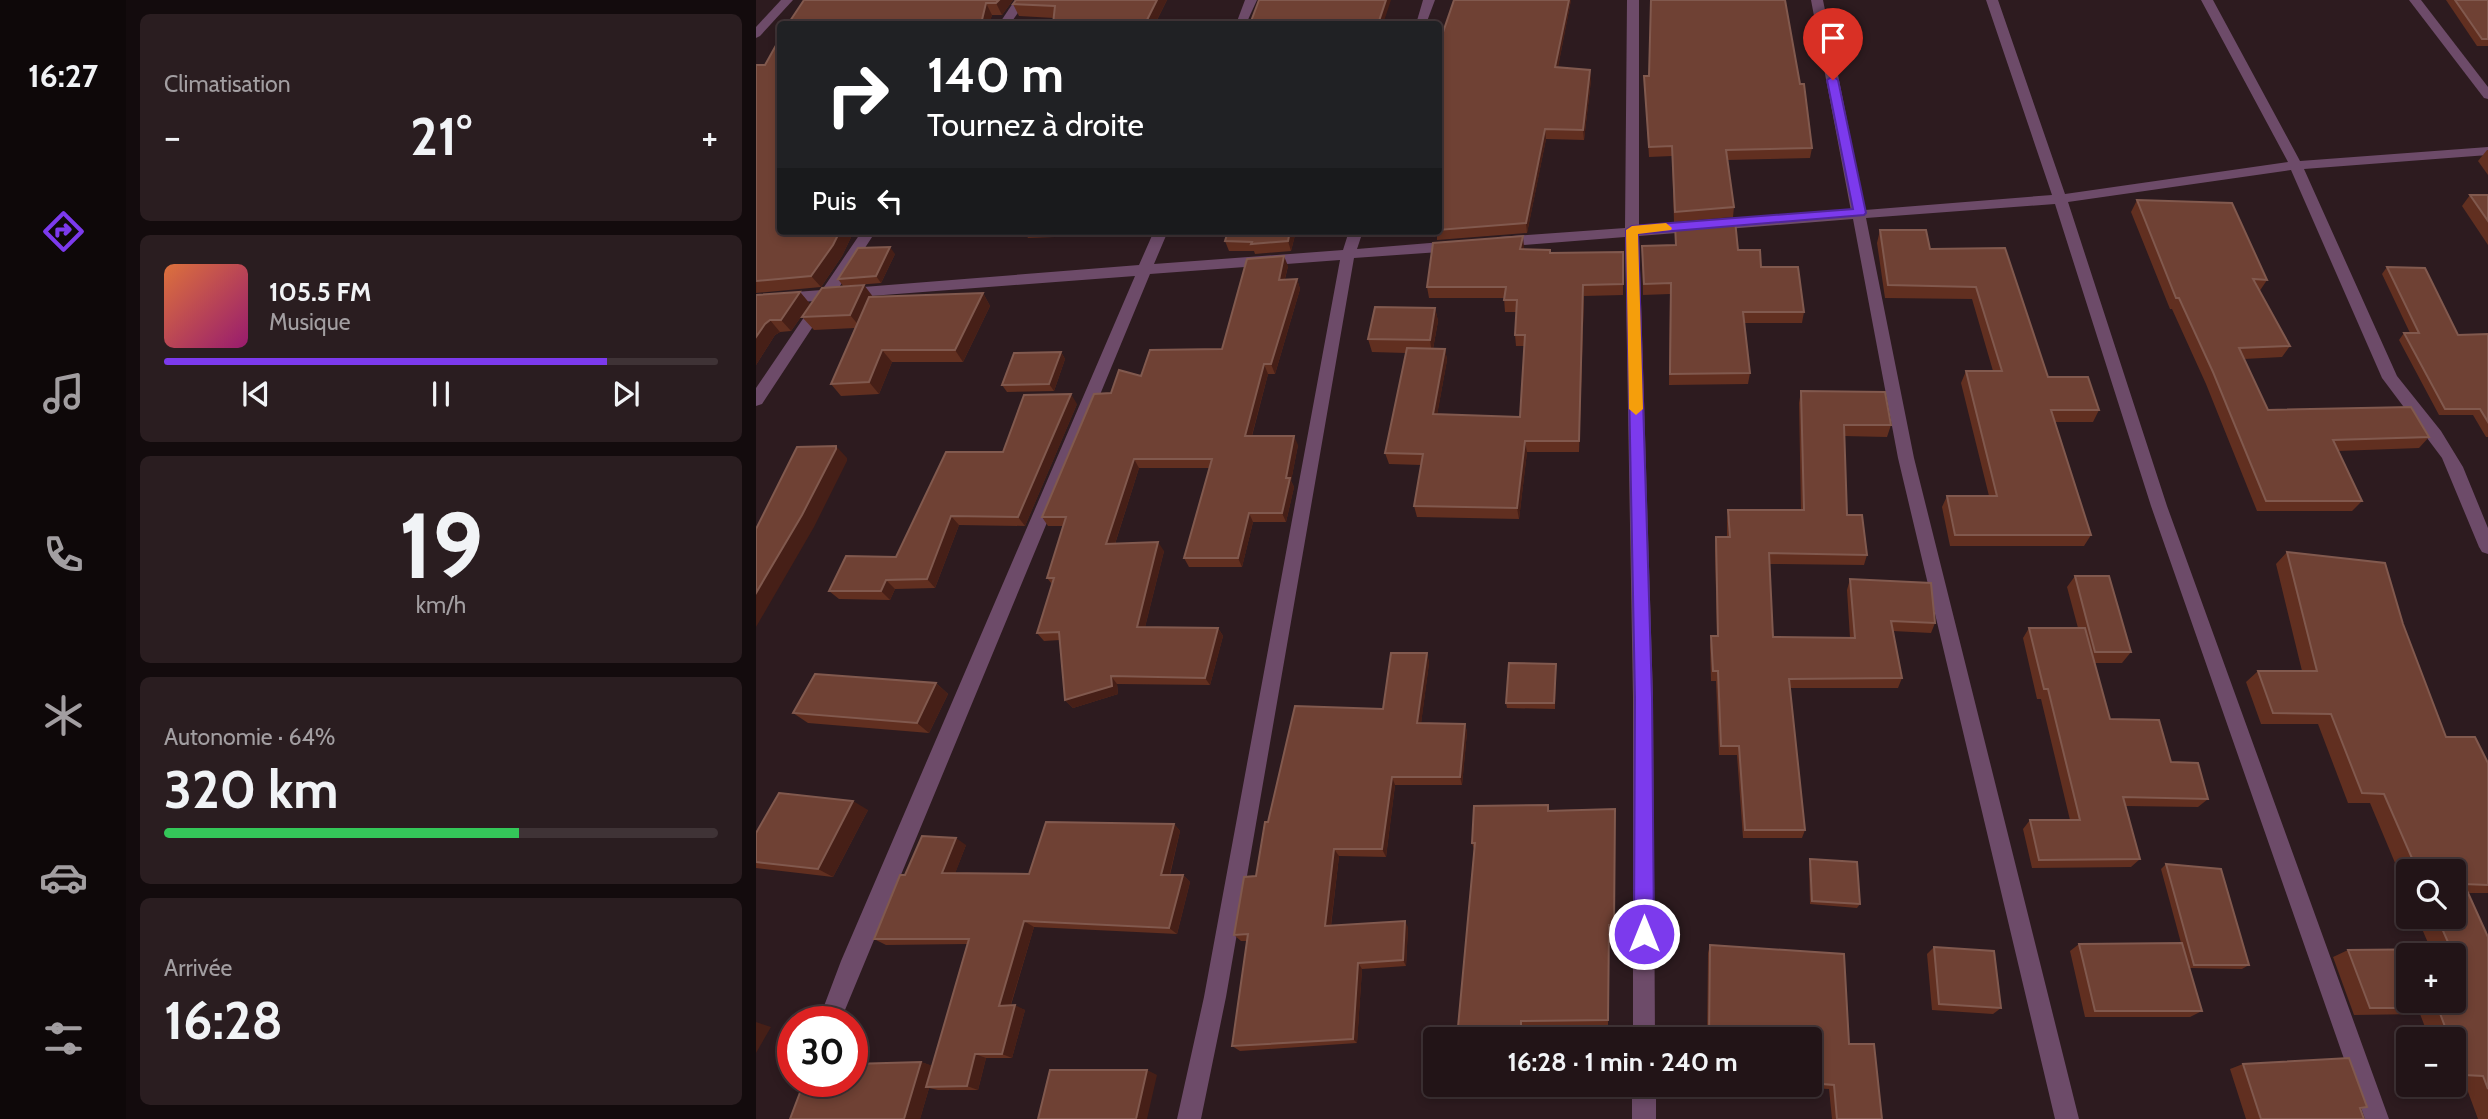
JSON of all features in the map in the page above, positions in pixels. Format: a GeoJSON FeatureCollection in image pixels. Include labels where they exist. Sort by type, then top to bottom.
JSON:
{"type":"FeatureCollection","features":[{"type":"Feature","properties":{"kind":"street"},"geometry":{"type":"LineString","coordinates":[[756,34],[787,0]]}},
{"type":"Feature","properties":{"kind":"street"},"geometry":{"type":"LineString","coordinates":[[1006,21],[1021,0]]}},
{"type":"Feature","properties":{"kind":"street"},"geometry":{"type":"LineString","coordinates":[[1242,21],[1251,0]]}},
{"type":"Feature","properties":{"kind":"street"},"geometry":{"type":"LineString","coordinates":[[1422,21],[1429,0]]}},
{"type":"Feature","properties":{"kind":"street"},"geometry":{"type":"LineString","coordinates":[[1633,0],[1632,230],[1643,698],[1644,1027]]}},
{"type":"Feature","properties":{"kind":"street"},"geometry":{"type":"LineString","coordinates":[[1817,0],[1906,458],[2067,1119]]}},
{"type":"Feature","properties":{"kind":"street"},"geometry":{"type":"LineString","coordinates":[[1992,0],[2060,199],[2159,506],[2377,1119]]}},
{"type":"Feature","properties":{"kind":"street"},"geometry":{"type":"LineString","coordinates":[[2207,0],[2296,165],[2390,378],[2407,403],[2431,428],[2449,456],[2488,547]]}},
{"type":"Feature","properties":{"kind":"street"},"geometry":{"type":"LineString","coordinates":[[2415,0],[2488,95]]}},
{"type":"Feature","properties":{"kind":"street"},"geometry":{"type":"LineString","coordinates":[[756,300],[1348,255],[1632,230],[2060,199],[2296,165],[2488,151]]}},
{"type":"Feature","properties":{"kind":"street"},"geometry":{"type":"LineString","coordinates":[[756,400],[866,235]]}},
{"type":"Feature","properties":{"kind":"street"},"geometry":{"type":"LineString","coordinates":[[836,1006],[1160,235]]}},
{"type":"Feature","properties":{"kind":"street"},"geometry":{"type":"LineString","coordinates":[[1189,1119],[1215,996],[1348,255],[1355,235]]}},
{"type":"Feature","properties":{"kind":"street"},"geometry":{"type":"LineString","coordinates":[[1644,1097],[1644,1119]]}},
{"type":"Feature","properties":{"kind":"building"},"geometry":{"type":"Polygon","coordinates":[[[804,0],[999,0],[996,3],[986,3],[982,21],[790,21],[804,0]]]}},
{"type":"Feature","properties":{"kind":"building"},"geometry":{"type":"Polygon","coordinates":[[[1016,0],[1157,0],[1146,21],[1053,21],[1055,6],[1013,4],[1016,0]]]}},
{"type":"Feature","properties":{"kind":"building"},"geometry":{"type":"Polygon","coordinates":[[[1259,0],[1386,0],[1379,21],[1251,21],[1259,0]]]}},
{"type":"Feature","properties":{"kind":"building"},"geometry":{"type":"Polygon","coordinates":[[[1454,0],[1569,0],[1555,67],[1590,70],[1583,130],[1545,129],[1526,223],[1442,230],[1442,35],[1454,0]]]}},
{"type":"Feature","properties":{"kind":"building"},"geometry":{"type":"Polygon","coordinates":[[[1651,0],[1785,0],[1800,84],[1804,84],[1812,148],[1726,150],[1734,207],[1675,212],[1672,146],[1649,147],[1644,76],[1649,76],[1651,0]]]}},
{"type":"Feature","properties":{"kind":"building"},"geometry":{"type":"Polygon","coordinates":[[[2455,0],[2488,0],[2488,39],[2482,39],[2455,0]]]}},
{"type":"Feature","properties":{"kind":"building"},"geometry":{"type":"Polygon","coordinates":[[[777,43],[777,235],[838,235],[811,276],[756,281],[756,65],[765,65],[777,43]]]}},
{"type":"Feature","properties":{"kind":"building"},"geometry":{"type":"Polygon","coordinates":[[[2470,195],[2488,195],[2488,221],[2470,195]]]}},
{"type":"Feature","properties":{"kind":"building"},"geometry":{"type":"Polygon","coordinates":[[[2137,200],[2232,203],[2267,280],[2253,279],[2290,346],[2239,348],[2268,410],[2411,407],[2429,437],[2333,440],[2362,501],[2266,501],[2213,372],[2179,298],[2176,298],[2137,200]]]}},
{"type":"Feature","properties":{"kind":"building"},"geometry":{"type":"Polygon","coordinates":[[[1735,220],[1738,250],[1760,250],[1761,267],[1798,267],[1804,312],[1743,312],[1750,373],[1670,374],[1671,283],[1644,284],[1642,246],[1676,245],[1675,225],[1735,220]]]}},
{"type":"Feature","properties":{"kind":"building"},"geometry":{"type":"Polygon","coordinates":[[[1880,230],[1926,230],[1930,249],[2005,248],[2048,377],[2088,377],[2099,410],[2051,410],[2091,535],[1955,535],[1947,496],[1997,496],[1966,371],[2002,371],[1976,287],[1888,285],[1880,230]]]}},
{"type":"Feature","properties":{"kind":"building"},"geometry":{"type":"Polygon","coordinates":[[[1227,235],[1289,235],[1288,241],[1251,244],[1252,242],[1225,241],[1227,235]]]}},
{"type":"Feature","properties":{"kind":"building"},"geometry":{"type":"Polygon","coordinates":[[[1523,236],[1520,249],[1550,250],[1550,253],[1623,252],[1623,284],[1583,285],[1579,441],[1525,441],[1517,508],[1414,506],[1423,454],[1385,453],[1407,348],[1445,349],[1433,414],[1520,417],[1525,335],[1515,335],[1517,300],[1504,300],[1506,287],[1427,287],[1433,243],[1523,236]]]}},
{"type":"Feature","properties":{"kind":"building"},"geometry":{"type":"Polygon","coordinates":[[[890,247],[876,276],[838,279],[858,248],[890,247]]]}},
{"type":"Feature","properties":{"kind":"building"},"geometry":{"type":"Polygon","coordinates":[[[1284,256],[1279,280],[1297,279],[1271,364],[1264,364],[1245,436],[1294,436],[1286,478],[1290,478],[1282,513],[1249,513],[1238,558],[1184,558],[1212,459],[1134,459],[1106,544],[1158,542],[1137,627],[1218,628],[1205,678],[1111,676],[1112,686],[1065,700],[1059,632],[1037,633],[1054,578],[1047,578],[1066,517],[1042,517],[1094,394],[1111,393],[1119,370],[1141,376],[1150,350],[1222,349],[1247,259],[1284,256]]]}},
{"type":"Feature","properties":{"kind":"building"},"geometry":{"type":"Polygon","coordinates":[[[2387,267],[2425,268],[2458,335],[2488,334],[2488,422],[2480,409],[2445,409],[2404,333],[2419,333],[2387,267]]]}},
{"type":"Feature","properties":{"kind":"building"},"geometry":{"type":"Polygon","coordinates":[[[864,285],[850,315],[802,317],[822,288],[864,285]]]}},
{"type":"Feature","properties":{"kind":"building"},"geometry":{"type":"Polygon","coordinates":[[[800,292],[781,320],[770,320],[756,337],[756,295],[800,292]]]}},
{"type":"Feature","properties":{"kind":"building"},"geometry":{"type":"Polygon","coordinates":[[[983,293],[955,350],[882,350],[869,382],[831,384],[869,297],[983,293]]]}},
{"type":"Feature","properties":{"kind":"building"},"geometry":{"type":"Polygon","coordinates":[[[1375,307],[1435,308],[1430,340],[1368,339],[1375,307]]]}},
{"type":"Feature","properties":{"kind":"building"},"geometry":{"type":"Polygon","coordinates":[[[1061,352],[1049,384],[1002,385],[1014,353],[1061,352]]]}},
{"type":"Feature","properties":{"kind":"building"},"geometry":{"type":"Polygon","coordinates":[[[1801,391],[1885,392],[1891,425],[1844,425],[1847,515],[1862,515],[1867,555],[1769,553],[1773,637],[1855,638],[1850,579],[1931,583],[1935,623],[1891,621],[1902,678],[1789,679],[1805,830],[1745,830],[1739,746],[1721,746],[1718,671],[1713,671],[1711,636],[1718,636],[1716,537],[1730,537],[1728,510],[1804,510],[1801,391]]]}},
{"type":"Feature","properties":{"kind":"building"},"geometry":{"type":"Polygon","coordinates":[[[1071,394],[1018,517],[951,516],[927,579],[886,580],[881,591],[829,591],[846,556],[896,557],[946,452],[1003,452],[1024,395],[1071,394]]]}},
{"type":"Feature","properties":{"kind":"building"},"geometry":{"type":"Polygon","coordinates":[[[836,446],[802,515],[756,593],[756,529],[797,447],[836,446]]]}},
{"type":"Feature","properties":{"kind":"building"},"geometry":{"type":"Polygon","coordinates":[[[2287,552],[2385,563],[2403,624],[2446,737],[2475,737],[2488,763],[2488,885],[2466,884],[2466,859],[2412,859],[2384,794],[2362,793],[2331,714],[2273,713],[2258,671],[2317,671],[2287,552]]]}},
{"type":"Feature","properties":{"kind":"building"},"geometry":{"type":"Polygon","coordinates":[[[2075,576],[2109,576],[2131,652],[2095,652],[2075,576]]]}},
{"type":"Feature","properties":{"kind":"building"},"geometry":{"type":"Polygon","coordinates":[[[2029,628],[2085,628],[2110,719],[2159,720],[2171,762],[2198,763],[2208,799],[2123,797],[2140,859],[2039,860],[2030,820],[2080,820],[2048,689],[2044,689],[2029,628]]]}},
{"type":"Feature","properties":{"kind":"building"},"geometry":{"type":"Polygon","coordinates":[[[1391,653],[1427,653],[1417,723],[1465,724],[1460,777],[1392,777],[1382,849],[1334,849],[1325,926],[1405,921],[1403,960],[1358,963],[1353,1039],[1232,1046],[1248,934],[1234,935],[1244,877],[1256,876],[1265,822],[1268,822],[1295,706],[1383,709],[1391,653]]]}},
{"type":"Feature","properties":{"kind":"building"},"geometry":{"type":"Polygon","coordinates":[[[1509,663],[1556,664],[1554,703],[1506,703],[1509,663]]]}},
{"type":"Feature","properties":{"kind":"building"},"geometry":{"type":"Polygon","coordinates":[[[815,674],[936,683],[917,723],[793,713],[815,674]]]}},
{"type":"Feature","properties":{"kind":"building"},"geometry":{"type":"Polygon","coordinates":[[[779,793],[853,801],[818,869],[756,862],[756,833],[779,793]]]}},
{"type":"Feature","properties":{"kind":"building"},"geometry":{"type":"Polygon","coordinates":[[[1548,805],[1548,811],[1615,809],[1614,925],[1609,925],[1608,1020],[1521,1021],[1521,1027],[1458,1027],[1475,843],[1472,843],[1474,806],[1548,805]]]}},
{"type":"Feature","properties":{"kind":"building"},"geometry":{"type":"Polygon","coordinates":[[[1046,822],[1174,824],[1161,875],[1183,875],[1169,928],[1024,921],[999,1006],[1015,1005],[1002,1054],[975,1054],[967,1086],[926,1087],[969,939],[874,939],[900,875],[905,875],[922,836],[956,838],[942,873],[1029,874],[1046,822]]]}},
{"type":"Feature","properties":{"kind":"building"},"geometry":{"type":"Polygon","coordinates":[[[1810,859],[1857,862],[1860,904],[1812,901],[1810,859]]]}},
{"type":"Feature","properties":{"kind":"building"},"geometry":{"type":"Polygon","coordinates":[[[2166,864],[2221,869],[2249,965],[2194,965],[2166,864]]]}},
{"type":"Feature","properties":{"kind":"building"},"geometry":{"type":"Polygon","coordinates":[[[2466,888],[2488,937],[2488,1089],[2483,1076],[2466,1075],[2466,1027],[2445,1027],[2440,1013],[2466,1013],[2466,943],[2448,943],[2442,929],[2466,929],[2466,888]]]}},
{"type":"Feature","properties":{"kind":"building"},"geometry":{"type":"Polygon","coordinates":[[[2182,943],[2202,1011],[2095,1011],[2079,944],[2182,943]]]}},
{"type":"Feature","properties":{"kind":"building"},"geometry":{"type":"Polygon","coordinates":[[[1710,945],[1844,954],[1849,1044],[1874,1044],[1882,1119],[1837,1119],[1834,1085],[1822,1084],[1822,1027],[1709,1027],[1710,945]]]}},
{"type":"Feature","properties":{"kind":"building"},"geometry":{"type":"Polygon","coordinates":[[[1934,947],[1994,951],[2001,1008],[1939,1004],[1934,947]]]}},
{"type":"Feature","properties":{"kind":"building"},"geometry":{"type":"Polygon","coordinates":[[[2348,950],[2396,950],[2396,1008],[2370,1008],[2348,950]]]}},
{"type":"Feature","properties":{"kind":"building"},"geometry":{"type":"Polygon","coordinates":[[[2349,1058],[2367,1107],[2360,1108],[2364,1119],[2261,1119],[2243,1064],[2349,1058]]]}},
{"type":"Feature","properties":{"kind":"building"},"geometry":{"type":"Polygon","coordinates":[[[921,1062],[904,1119],[790,1119],[798,1097],[868,1097],[868,1064],[921,1062]]]}},
{"type":"Feature","properties":{"kind":"building"},"geometry":{"type":"Polygon","coordinates":[[[1050,1070],[1147,1070],[1136,1119],[1038,1119],[1050,1070]]]}},
{"type":"Feature","properties":{"kind":"slow traffic"},"geometry":{"type":"LineString","coordinates":[[1636,409],[1632,230],[1666,228]]}},
{"type":"Feature","properties":{"kind":"route"},"geometry":{"type":"LineString","coordinates":[[1644,934],[1643,698],[1632,230],[1860,213],[1833,80]]}}]}
